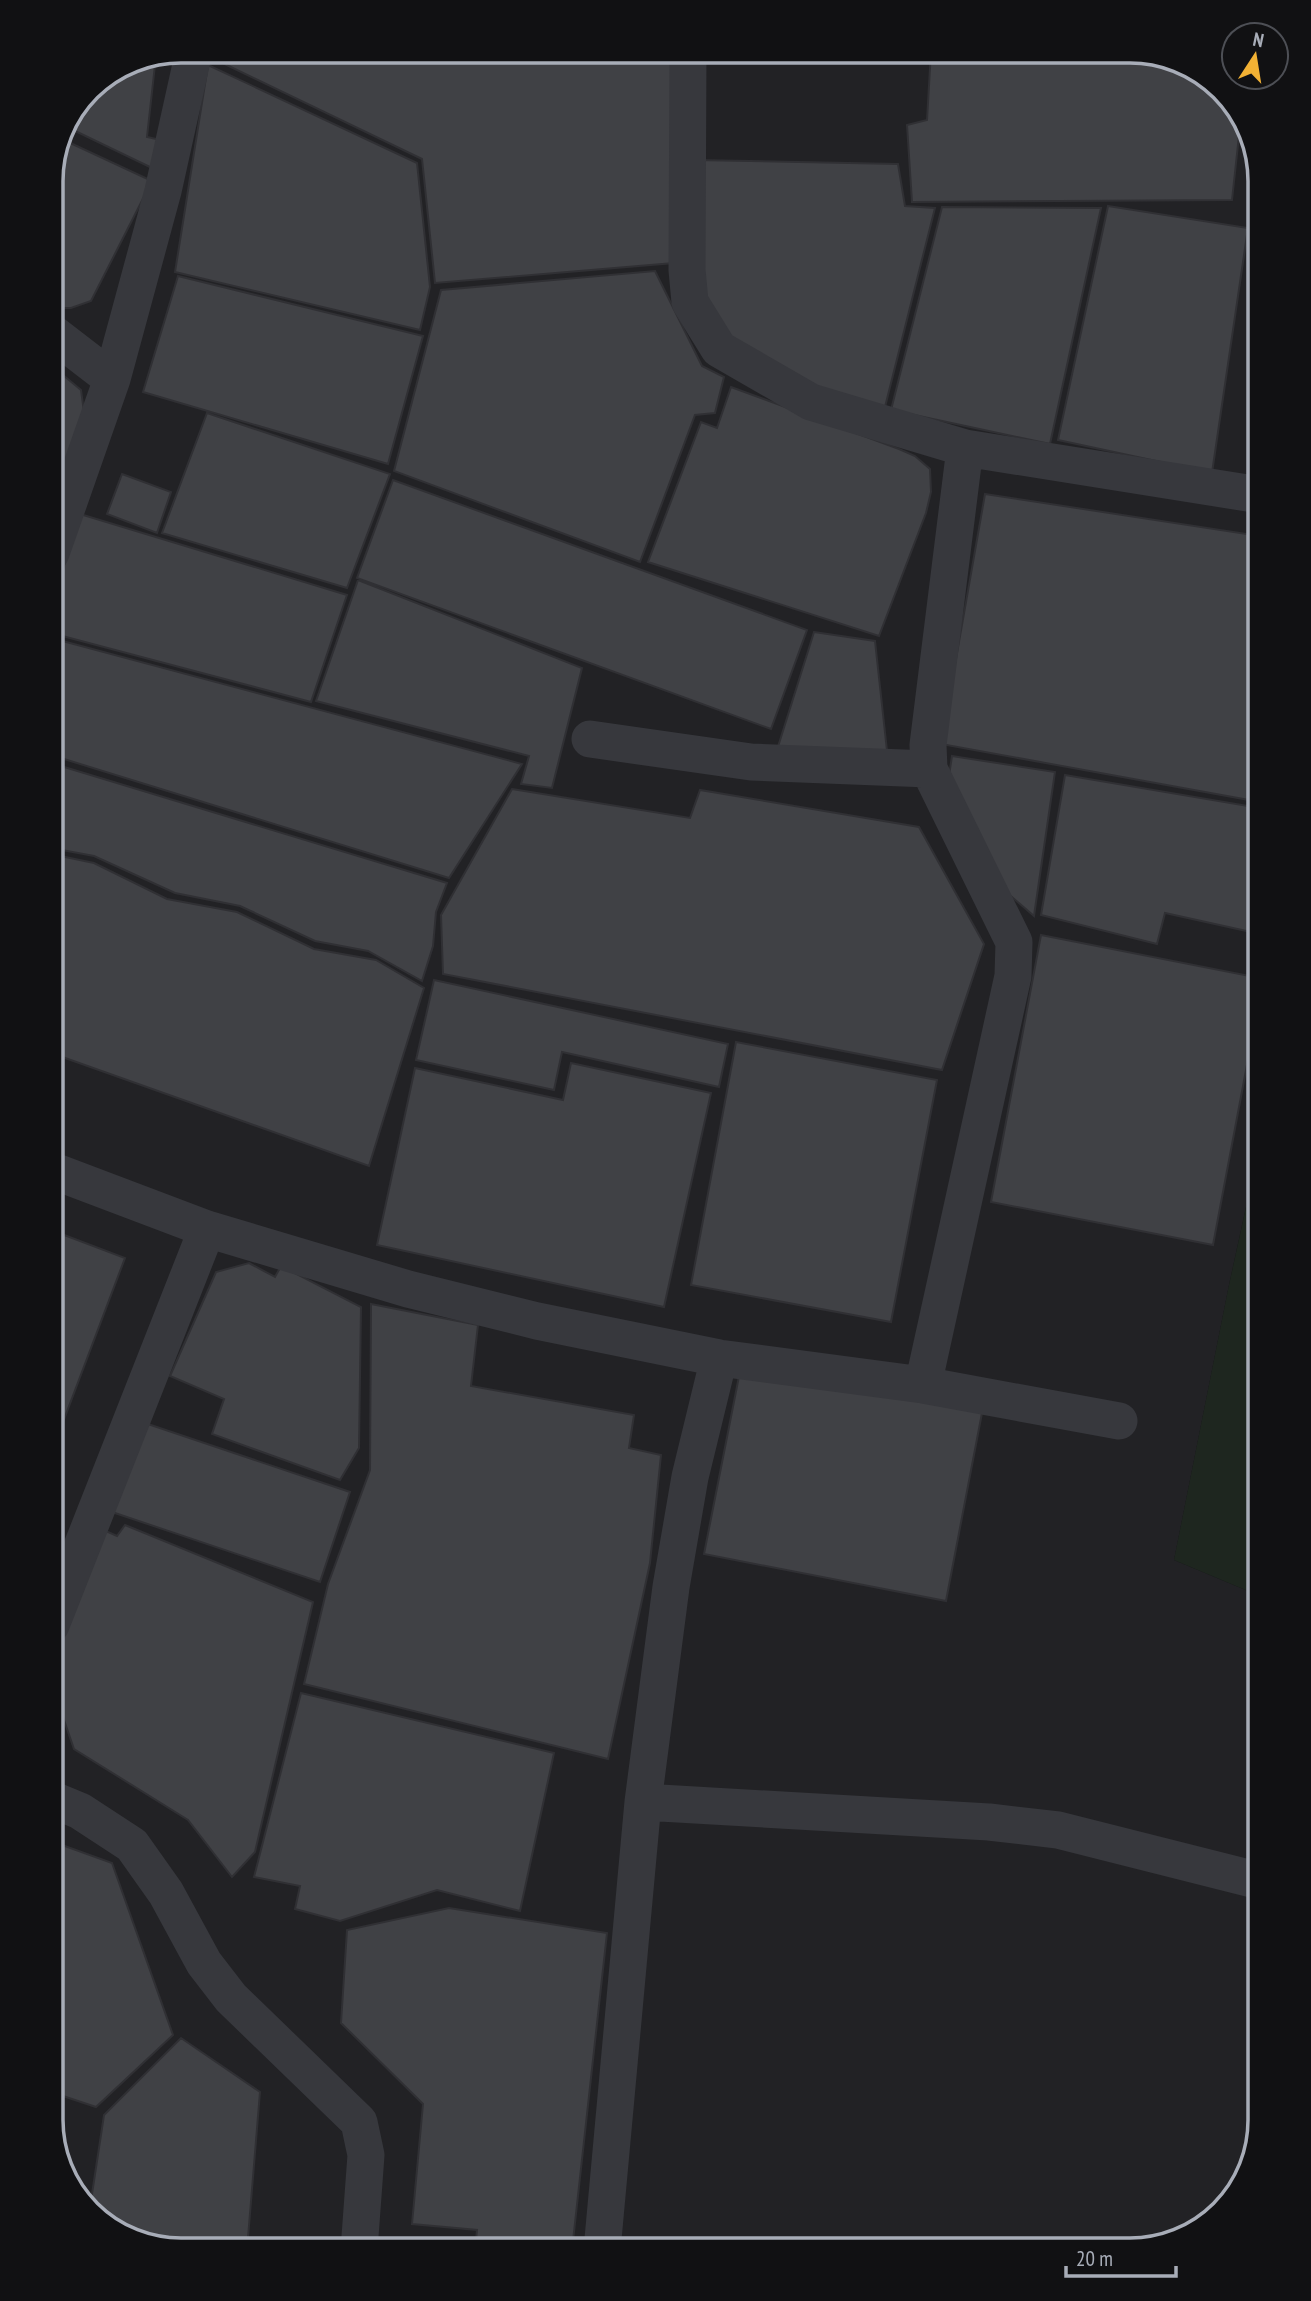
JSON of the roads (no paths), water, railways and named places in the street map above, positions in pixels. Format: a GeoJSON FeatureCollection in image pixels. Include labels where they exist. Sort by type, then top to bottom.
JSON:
{"type":"FeatureCollection","features":[{"type":"Feature","properties":{"kind":"lane"},"geometry":{"type":"LineString","coordinates":[[63,519],[112,379],[163,191],[191,63]]}},
{"type":"Feature","properties":{"kind":"lane"},"geometry":{"type":"LineString","coordinates":[[688,63],[687,270],[690,302],[719,349],[811,402],[965,448],[1248,493]]}},
{"type":"Feature","properties":{"kind":"lane"},"geometry":{"type":"LineString","coordinates":[[63,341],[112,379]]}},
{"type":"Feature","properties":{"kind":"lane"},"geometry":{"type":"LineString","coordinates":[[923,1385],[1013,976],[1014,942],[929,769],[928,745],[965,448]]}},
{"type":"Feature","properties":{"kind":"lane"},"geometry":{"type":"LineString","coordinates":[[590,739],[751,762],[929,769]]}},
{"type":"Feature","properties":{"kind":"lane"},"geometry":{"type":"LineString","coordinates":[[63,1174],[207,1228],[421,1292],[537,1321],[719,1358],[923,1385],[1119,1421]]}},
{"type":"Feature","properties":{"kind":"lane"},"geometry":{"type":"LineString","coordinates":[[63,1594],[207,1228]]}},
{"type":"Feature","properties":{"kind":"lane"},"geometry":{"type":"LineString","coordinates":[[603,2238],[643,1802],[671,1587],[690,1477],[719,1358]]}},
{"type":"Feature","properties":{"kind":"lane"},"geometry":{"type":"LineString","coordinates":[[643,1802],[989,1822],[1058,1830],[1248,1878]]}},
{"type":"Feature","properties":{"kind":"lane"},"geometry":{"type":"LineString","coordinates":[[63,1804],[80,1811],[132,1845],[166,1893],[204,1963],[231,1998],[359,2122],[366,2155],[360,2238]]}}]}
